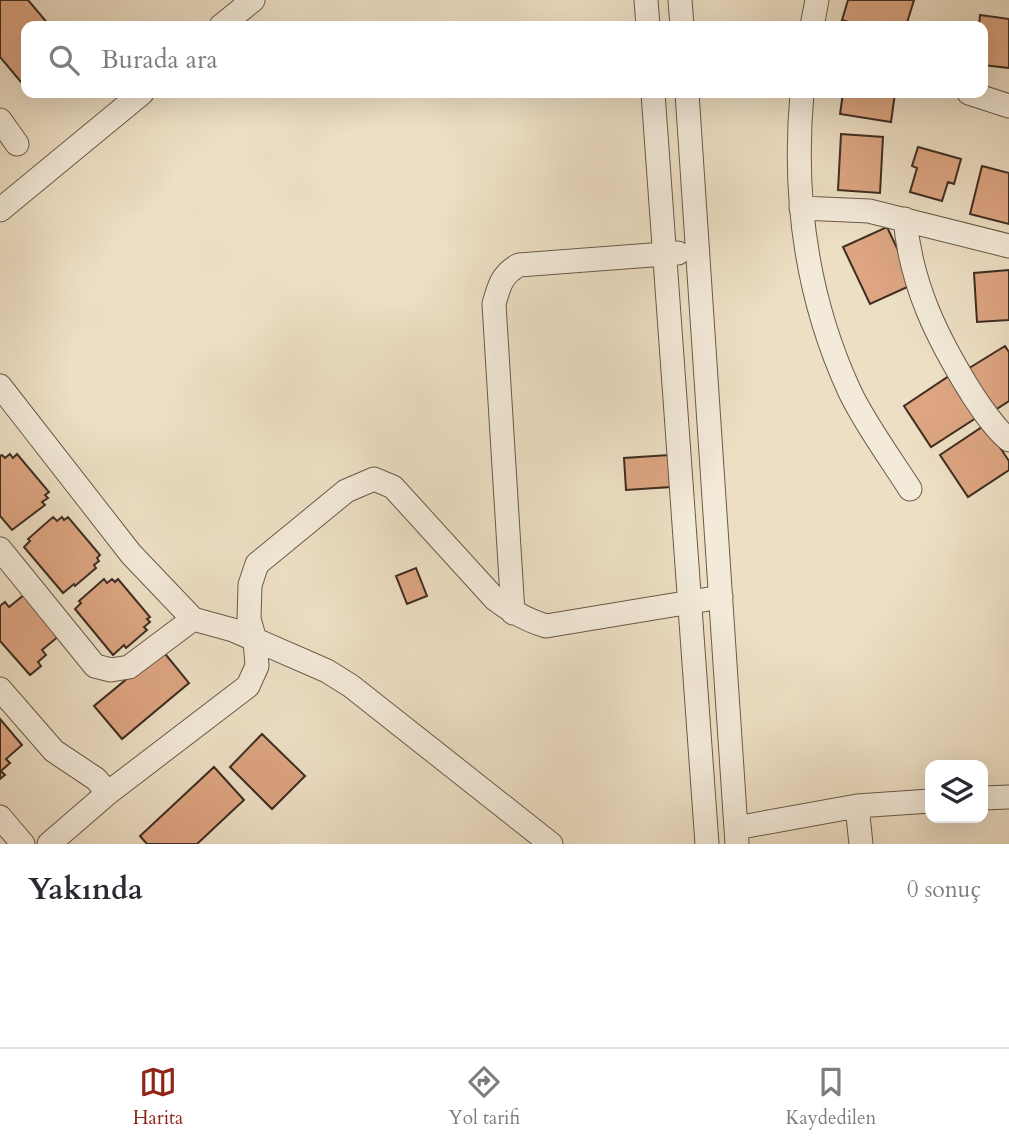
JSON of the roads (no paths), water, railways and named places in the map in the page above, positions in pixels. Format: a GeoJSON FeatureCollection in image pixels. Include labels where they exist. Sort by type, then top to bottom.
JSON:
{"type":"FeatureCollection","features":[{"type":"Feature","properties":{"kind":"street"},"geometry":{"type":"LineString","coordinates":[[646,0],[648,21]]}},
{"type":"Feature","properties":{"kind":"street"},"geometry":{"type":"LineString","coordinates":[[680,0],[682,21]]}},
{"type":"Feature","properties":{"kind":"street"},"geometry":{"type":"LineString","coordinates":[[813,21],[817,0]]}},
{"type":"Feature","properties":{"kind":"street"},"geometry":{"type":"LineString","coordinates":[[226,21],[245,2]]}},
{"type":"Feature","properties":{"kind":"street"},"geometry":{"type":"LineString","coordinates":[[0,210],[136,98]]}},
{"type":"Feature","properties":{"kind":"street"},"geometry":{"type":"LineString","coordinates":[[653,98],[707,844]]}},
{"type":"Feature","properties":{"kind":"street"},"geometry":{"type":"LineString","coordinates":[[687,98],[736,836],[857,806],[925,801]]}},
{"type":"Feature","properties":{"kind":"street"},"geometry":{"type":"LineString","coordinates":[[802,98],[798,135],[801,208],[815,294],[849,392],[910,489]]}},
{"type":"Feature","properties":{"kind":"street"},"geometry":{"type":"LineString","coordinates":[[984,98],[1009,106]]}},
{"type":"Feature","properties":{"kind":"street"},"geometry":{"type":"LineString","coordinates":[[0,120],[17,144]]}},
{"type":"Feature","properties":{"kind":"street"},"geometry":{"type":"LineString","coordinates":[[801,208],[869,211],[1009,246]]}},
{"type":"Feature","properties":{"kind":"street"},"geometry":{"type":"LineString","coordinates":[[905,219],[907,246],[927,314],[948,356],[974,397],[1009,440]]}},
{"type":"Feature","properties":{"kind":"street"},"geometry":{"type":"LineString","coordinates":[[513,613],[494,304],[499,285],[507,272],[519,265],[697,251]]}},
{"type":"Feature","properties":{"kind":"street"},"geometry":{"type":"LineString","coordinates":[[0,386],[131,554],[193,619],[233,630],[327,671],[551,844]]}},
{"type":"Feature","properties":{"kind":"street"},"geometry":{"type":"LineString","coordinates":[[49,844],[108,793],[248,686],[257,666],[255,640],[249,619],[250,585],[257,564],[346,491],[374,480],[393,486],[495,598],[513,613],[529,621],[546,626],[721,597]]}},
{"type":"Feature","properties":{"kind":"street"},"geometry":{"type":"LineString","coordinates":[[0,550],[95,666],[111,670],[129,667],[193,619]]}},
{"type":"Feature","properties":{"kind":"street"},"geometry":{"type":"LineString","coordinates":[[0,689],[54,751],[96,779],[108,793]]}},
{"type":"Feature","properties":{"kind":"street"},"geometry":{"type":"LineString","coordinates":[[988,798],[1009,797]]}},
{"type":"Feature","properties":{"kind":"street"},"geometry":{"type":"LineString","coordinates":[[857,806],[861,844]]}},
{"type":"Feature","properties":{"kind":"street"},"geometry":{"type":"LineString","coordinates":[[0,817],[23,844]]}}]}
